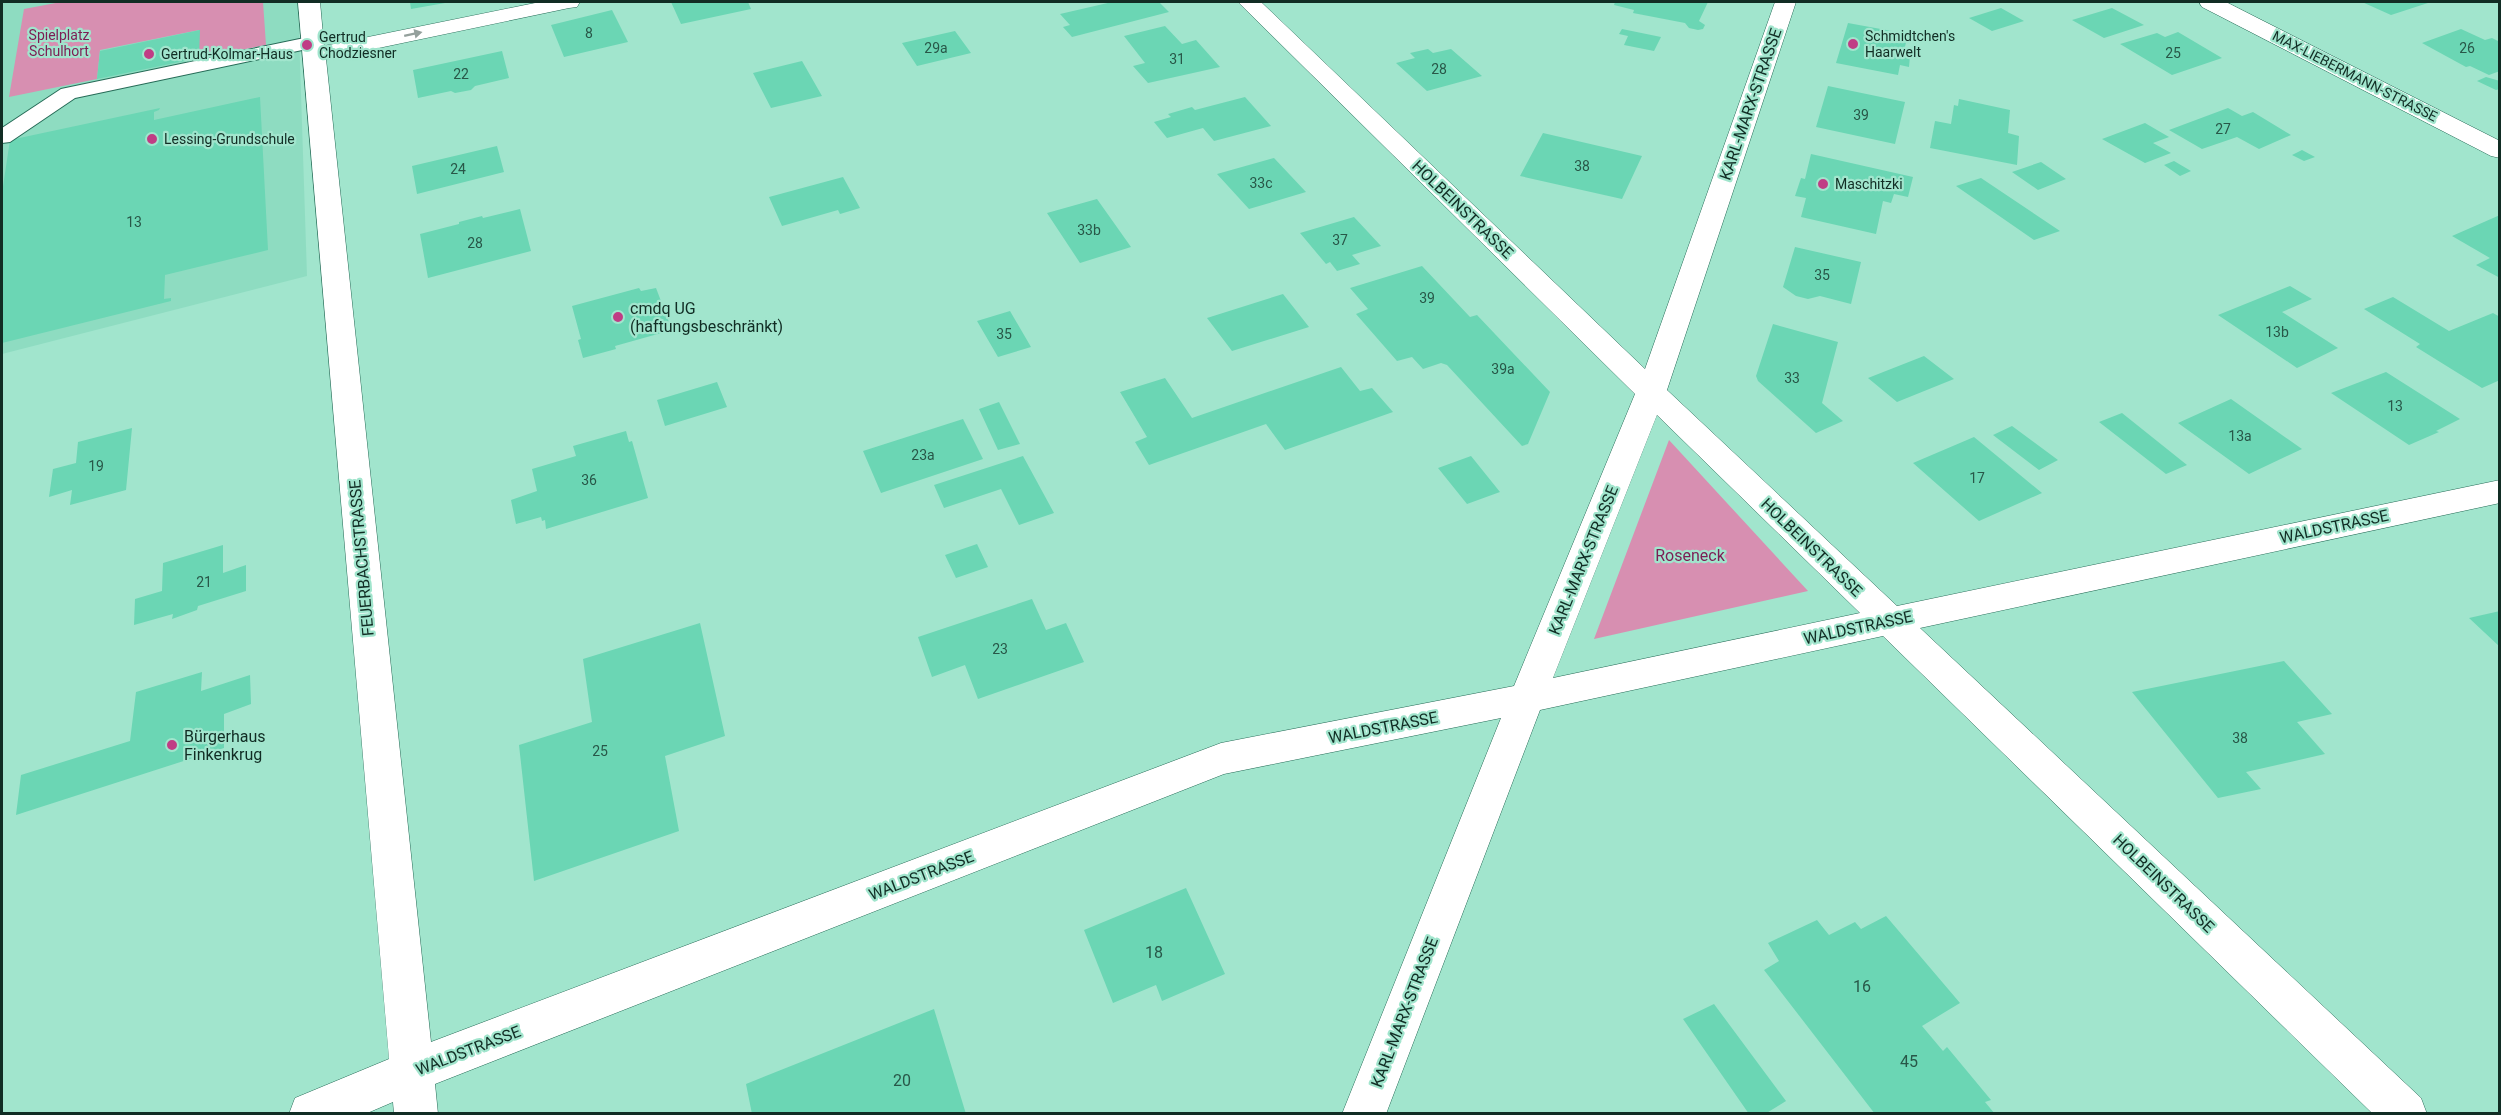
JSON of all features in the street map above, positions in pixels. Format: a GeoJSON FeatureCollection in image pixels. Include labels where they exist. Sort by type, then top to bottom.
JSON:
{"type":"FeatureCollection","features":[{"type":"Feature","properties":{"kind":"street","name":"FEUERBACHSTRASSE"},"geometry":{"type":"LineString","coordinates":[[309,2],[416,1113]]}},
{"type":"Feature","properties":{"kind":"street"},"geometry":{"type":"LineString","coordinates":[[314,49],[569,2]]}},
{"type":"Feature","properties":{"kind":"street","name":"HOLBEINSTRASSE"},"geometry":{"type":"LineString","coordinates":[[1249,2],[1889,621],[2405,1113]]}},
{"type":"Feature","properties":{"kind":"street","name":"KARL-MARX-STRASSE"},"geometry":{"type":"LineString","coordinates":[[1364,1113],[1651,392],[1786,2]]}},
{"type":"Feature","properties":{"kind":"street","name":"MAX-LIEBERMANN-STRASSE"},"geometry":{"type":"LineString","coordinates":[[2210,2],[2499,151]]}},
{"type":"Feature","properties":{"kind":"street","name":"WALDSTRASSE"},"geometry":{"type":"LineString","coordinates":[[311,1113],[413,1071],[1221,759],[1527,699],[2499,491]]}},
{"type":"Feature","properties":{"kind":"lane"},"geometry":{"type":"LineString","coordinates":[[2,137],[68,93],[314,49]]}},
{"type":"Feature","properties":{"kind":"shaded area","name":"Lessing-Grundschule"},"geometry":{"type":"Polygon","coordinates":[[[2,2],[298,2],[307,276],[2,354],[2,2]]]}},
{"type":"Feature","properties":{"kind":"green space","name":"Spielplatz Schulhort"},"geometry":{"type":"Polygon","coordinates":[[[61,2],[263,2],[266,45],[199,58],[199,30],[100,50],[97,79],[9,97],[24,9],[61,2]]]}},
{"type":"Feature","properties":{"kind":"green space","name":"Roseneck"},"geometry":{"type":"Polygon","coordinates":[[[1669,440],[1808,591],[1594,639],[1669,440]]]}},
{"type":"Feature","properties":{"kind":"building"},"geometry":{"type":"Polygon","coordinates":[[[410,2],[445,2],[445,3],[411,9],[410,2]]]}},
{"type":"Feature","properties":{"kind":"building"},"geometry":{"type":"Polygon","coordinates":[[[671,2],[748,2],[751,9],[681,24],[671,2]]]}},
{"type":"Feature","properties":{"kind":"building"},"geometry":{"type":"Polygon","coordinates":[[[1112,2],[1159,2],[1169,12],[1072,37],[1063,27],[1070,25],[1060,14],[1112,2]]]}},
{"type":"Feature","properties":{"kind":"building"},"geometry":{"type":"Polygon","coordinates":[[[1615,2],[1708,2],[1699,21],[1705,25],[1703,29],[1698,30],[1689,28],[1685,23],[1633,13],[1634,10],[1614,5],[1615,2]]]}},
{"type":"Feature","properties":{"kind":"building"},"geometry":{"type":"Polygon","coordinates":[[[2362,2],[2431,2],[2391,15],[2362,2]]]}},
{"type":"Feature","properties":{"kind":"building"},"geometry":{"type":"Polygon","coordinates":[[[2001,8],[2024,21],[1992,31],[1969,18],[2001,8]]]}},
{"type":"Feature","properties":{"kind":"building"},"geometry":{"type":"Polygon","coordinates":[[[2112,8],[2144,25],[2104,38],[2072,20],[2112,8]]]}},
{"type":"Feature","properties":{"kind":"building"},"geometry":{"type":"Polygon","coordinates":[[[612,10],[628,42],[564,57],[551,25],[612,10]]]}},
{"type":"Feature","properties":{"kind":"building"},"geometry":{"type":"Polygon","coordinates":[[[1848,23],[1908,34],[1903,55],[1910,56],[1909,67],[1900,65],[1898,75],[1836,63],[1848,23]]]}},
{"type":"Feature","properties":{"kind":"building"},"geometry":{"type":"Polygon","coordinates":[[[1165,26],[1182,44],[1196,40],[1220,67],[1148,83],[1133,66],[1145,63],[1124,36],[1165,26]]]}},
{"type":"Feature","properties":{"kind":"building"},"geometry":{"type":"Polygon","coordinates":[[[1622,29],[1661,37],[1654,51],[1624,45],[1628,36],[1619,34],[1622,29]]]}},
{"type":"Feature","properties":{"kind":"building"},"geometry":{"type":"Polygon","coordinates":[[[2461,29],[2485,40],[2492,38],[2500,42],[2500,71],[2489,75],[2470,66],[2466,67],[2422,43],[2461,29]]]}},
{"type":"Feature","properties":{"kind":"building","name":"Gertrud-Kolmar-Haus"},"geometry":{"type":"Polygon","coordinates":[[[200,30],[199,58],[97,79],[100,51],[200,30]]]}},
{"type":"Feature","properties":{"kind":"building"},"geometry":{"type":"Polygon","coordinates":[[[955,31],[971,53],[917,66],[902,43],[955,31]]]}},
{"type":"Feature","properties":{"kind":"building"},"geometry":{"type":"Polygon","coordinates":[[[2178,32],[2222,58],[2172,75],[2120,44],[2157,33],[2165,37],[2178,32]]]}},
{"type":"Feature","properties":{"kind":"building"},"geometry":{"type":"Polygon","coordinates":[[[1428,49],[1433,53],[1451,49],[1482,76],[1427,91],[1396,63],[1415,58],[1410,53],[1428,49]]]}},
{"type":"Feature","properties":{"kind":"building"},"geometry":{"type":"Polygon","coordinates":[[[502,51],[509,78],[475,86],[471,90],[455,93],[451,91],[418,98],[413,70],[502,51]]]}},
{"type":"Feature","properties":{"kind":"building"},"geometry":{"type":"Polygon","coordinates":[[[802,61],[822,96],[771,108],[753,73],[802,61]]]}},
{"type":"Feature","properties":{"kind":"building"},"geometry":{"type":"Polygon","coordinates":[[[2486,77],[2500,81],[2500,89],[2496,90],[2477,81],[2486,77]]]}},
{"type":"Feature","properties":{"kind":"building"},"geometry":{"type":"Polygon","coordinates":[[[1828,86],[1905,102],[1895,144],[1816,127],[1828,86]]]}},
{"type":"Feature","properties":{"kind":"building"},"geometry":{"type":"Polygon","coordinates":[[[260,97],[268,250],[165,275],[164,299],[171,298],[171,301],[2,343],[2,193],[10,140],[160,108],[154,112],[154,120],[260,97]]]}},
{"type":"Feature","properties":{"kind":"building"},"geometry":{"type":"Polygon","coordinates":[[[1245,97],[1271,126],[1214,141],[1203,128],[1167,138],[1154,122],[1171,117],[1168,114],[1192,107],[1195,110],[1245,97]]]}},
{"type":"Feature","properties":{"kind":"building"},"geometry":{"type":"Polygon","coordinates":[[[1959,99],[2010,110],[2008,133],[2019,136],[2017,165],[1930,148],[1935,121],[1951,124],[1954,105],[1958,106],[1959,99]]]}},
{"type":"Feature","properties":{"kind":"building"},"geometry":{"type":"Polygon","coordinates":[[[2228,108],[2242,116],[2253,112],[2291,135],[2259,149],[2237,137],[2202,149],[2169,130],[2228,108]]]}},
{"type":"Feature","properties":{"kind":"building"},"geometry":{"type":"Polygon","coordinates":[[[2145,123],[2169,137],[2153,143],[2171,153],[2145,163],[2102,139],[2145,123]]]}},
{"type":"Feature","properties":{"kind":"building"},"geometry":{"type":"Polygon","coordinates":[[[1543,133],[1642,156],[1622,199],[1520,176],[1543,133]]]}},
{"type":"Feature","properties":{"kind":"building"},"geometry":{"type":"Polygon","coordinates":[[[497,146],[504,172],[417,194],[412,166],[497,146]]]}},
{"type":"Feature","properties":{"kind":"building"},"geometry":{"type":"Polygon","coordinates":[[[2302,150],[2315,157],[2304,161],[2292,155],[2302,150]]]}},
{"type":"Feature","properties":{"kind":"building"},"geometry":{"type":"Polygon","coordinates":[[[1811,154],[1913,177],[1908,197],[1894,194],[1891,203],[1883,201],[1876,234],[1801,217],[1806,198],[1795,196],[1801,178],[1805,179],[1811,154]]]}},
{"type":"Feature","properties":{"kind":"building"},"geometry":{"type":"Polygon","coordinates":[[[1274,158],[1306,192],[1249,209],[1217,174],[1274,158]]]}},
{"type":"Feature","properties":{"kind":"building"},"geometry":{"type":"Polygon","coordinates":[[[2174,161],[2191,171],[2180,176],[2164,165],[2174,161]]]}},
{"type":"Feature","properties":{"kind":"building"},"geometry":{"type":"Polygon","coordinates":[[[2041,162],[2066,179],[2038,190],[2012,172],[2041,162]]]}},
{"type":"Feature","properties":{"kind":"building"},"geometry":{"type":"Polygon","coordinates":[[[843,177],[860,208],[840,214],[838,210],[782,226],[769,197],[843,177]]]}},
{"type":"Feature","properties":{"kind":"building"},"geometry":{"type":"Polygon","coordinates":[[[1981,178],[2060,231],[2034,240],[1956,186],[1981,178]]]}},
{"type":"Feature","properties":{"kind":"building"},"geometry":{"type":"Polygon","coordinates":[[[1097,199],[1131,247],[1080,263],[1047,213],[1097,199]]]}},
{"type":"Feature","properties":{"kind":"building"},"geometry":{"type":"Polygon","coordinates":[[[520,209],[531,251],[428,278],[420,234],[482,216],[483,218],[520,209]]]}},
{"type":"Feature","properties":{"kind":"building"},"geometry":{"type":"Polygon","coordinates":[[[2500,215],[2500,278],[2476,265],[2490,258],[2452,236],[2500,215]]]}},
{"type":"Feature","properties":{"kind":"building"},"geometry":{"type":"Polygon","coordinates":[[[1354,217],[1381,246],[1352,255],[1360,264],[1337,271],[1330,262],[1326,264],[1300,233],[1354,217]]]}},
{"type":"Feature","properties":{"kind":"building"},"geometry":{"type":"Polygon","coordinates":[[[1795,247],[1861,262],[1851,304],[1820,296],[1808,299],[1796,296],[1783,287],[1795,247]]]}},
{"type":"Feature","properties":{"kind":"building"},"geometry":{"type":"Polygon","coordinates":[[[1422,266],[1470,317],[1477,315],[1550,392],[1528,444],[1522,446],[1447,365],[1441,363],[1423,369],[1412,357],[1397,361],[1356,314],[1368,309],[1350,288],[1422,266]]]}},
{"type":"Feature","properties":{"kind":"building"},"geometry":{"type":"Polygon","coordinates":[[[2290,286],[2312,299],[2282,312],[2338,348],[2297,368],[2218,315],[2290,286]]]}},
{"type":"Feature","properties":{"kind":"building"},"geometry":{"type":"Polygon","coordinates":[[[639,288],[641,291],[656,288],[672,330],[615,346],[616,349],[583,358],[578,340],[581,339],[572,306],[639,288]]]}},
{"type":"Feature","properties":{"kind":"building"},"geometry":{"type":"Polygon","coordinates":[[[1283,294],[1309,327],[1232,351],[1207,318],[1283,294]]]}},
{"type":"Feature","properties":{"kind":"building"},"geometry":{"type":"Polygon","coordinates":[[[2393,297],[2449,331],[2493,313],[2500,317],[2500,380],[2482,388],[2416,347],[2420,344],[2364,309],[2393,297]]]}},
{"type":"Feature","properties":{"kind":"building"},"geometry":{"type":"Polygon","coordinates":[[[1010,311],[1031,347],[998,357],[977,321],[1010,311]]]}},
{"type":"Feature","properties":{"kind":"building"},"geometry":{"type":"Polygon","coordinates":[[[1773,324],[1838,342],[1822,403],[1843,421],[1816,433],[1758,381],[1756,376],[1773,324]]]}},
{"type":"Feature","properties":{"kind":"building"},"geometry":{"type":"Polygon","coordinates":[[[1924,356],[1954,379],[1897,402],[1868,378],[1924,356]]]}},
{"type":"Feature","properties":{"kind":"building"},"geometry":{"type":"Polygon","coordinates":[[[1341,367],[1360,391],[1372,388],[1393,412],[1285,450],[1266,424],[1149,465],[1135,442],[1147,437],[1120,392],[1165,378],[1192,418],[1341,367]]]}},
{"type":"Feature","properties":{"kind":"building"},"geometry":{"type":"Polygon","coordinates":[[[2386,372],[2460,419],[2436,431],[2439,432],[2409,445],[2331,393],[2386,372]]]}},
{"type":"Feature","properties":{"kind":"building"},"geometry":{"type":"Polygon","coordinates":[[[717,382],[727,407],[665,426],[657,400],[717,382]]]}},
{"type":"Feature","properties":{"kind":"building"},"geometry":{"type":"Polygon","coordinates":[[[2231,399],[2302,449],[2249,474],[2178,423],[2231,399]]]}},
{"type":"Feature","properties":{"kind":"building"},"geometry":{"type":"Polygon","coordinates":[[[999,402],[1020,444],[998,450],[979,409],[999,402]]]}},
{"type":"Feature","properties":{"kind":"building"},"geometry":{"type":"Polygon","coordinates":[[[2122,413],[2187,465],[2166,474],[2099,422],[2122,413]]]}},
{"type":"Feature","properties":{"kind":"building"},"geometry":{"type":"Polygon","coordinates":[[[963,419],[983,459],[881,493],[863,451],[963,419]]]}},
{"type":"Feature","properties":{"kind":"building"},"geometry":{"type":"Polygon","coordinates":[[[2012,426],[2058,460],[2039,470],[1993,435],[2012,426]]]}},
{"type":"Feature","properties":{"kind":"building"},"geometry":{"type":"Polygon","coordinates":[[[132,428],[126,490],[70,505],[72,490],[49,497],[53,469],[76,463],[78,442],[132,428]]]}},
{"type":"Feature","properties":{"kind":"building"},"geometry":{"type":"Polygon","coordinates":[[[626,431],[629,442],[632,441],[648,498],[546,529],[545,520],[542,521],[541,517],[516,524],[511,500],[537,491],[532,469],[576,456],[573,446],[626,431]]]}},
{"type":"Feature","properties":{"kind":"building"},"geometry":{"type":"Polygon","coordinates":[[[1974,437],[2042,493],[1979,521],[1913,463],[1974,437]]]}},
{"type":"Feature","properties":{"kind":"building"},"geometry":{"type":"Polygon","coordinates":[[[1023,456],[1054,513],[1019,525],[1001,489],[944,508],[934,485],[1023,456]]]}},
{"type":"Feature","properties":{"kind":"building"},"geometry":{"type":"Polygon","coordinates":[[[1471,456],[1500,492],[1467,504],[1438,468],[1471,456]]]}},
{"type":"Feature","properties":{"kind":"building"},"geometry":{"type":"Polygon","coordinates":[[[977,544],[988,567],[956,578],[945,555],[977,544]]]}},
{"type":"Feature","properties":{"kind":"building"},"geometry":{"type":"Polygon","coordinates":[[[223,545],[223,573],[246,565],[246,591],[198,606],[197,610],[172,619],[173,614],[134,625],[135,599],[162,591],[163,563],[223,545]]]}},
{"type":"Feature","properties":{"kind":"building"},"geometry":{"type":"Polygon","coordinates":[[[1032,599],[1046,630],[1066,623],[1084,662],[978,699],[965,665],[932,677],[918,637],[1032,599]]]}},
{"type":"Feature","properties":{"kind":"building"},"geometry":{"type":"Polygon","coordinates":[[[2500,611],[2500,647],[2469,618],[2500,611]]]}},
{"type":"Feature","properties":{"kind":"building"},"geometry":{"type":"Polygon","coordinates":[[[700,623],[725,736],[665,756],[679,831],[534,881],[519,745],[592,722],[583,659],[700,623]]]}},
{"type":"Feature","properties":{"kind":"building"},"geometry":{"type":"Polygon","coordinates":[[[2284,661],[2332,714],[2297,722],[2325,754],[2246,772],[2261,789],[2218,798],[2132,692],[2284,661]]]}},
{"type":"Feature","properties":{"kind":"building","name":"Bürgerhaus Finkenkrug"},"geometry":{"type":"Polygon","coordinates":[[[202,672],[201,691],[250,675],[251,704],[224,714],[224,748],[16,815],[21,775],[130,741],[136,692],[202,672]]]}},
{"type":"Feature","properties":{"kind":"building"},"geometry":{"type":"Polygon","coordinates":[[[1186,888],[1225,974],[1162,1001],[1156,985],[1113,1003],[1084,930],[1186,888]]]}},
{"type":"Feature","properties":{"kind":"building"},"geometry":{"type":"Polygon","coordinates":[[[1886,916],[1960,1003],[1922,1026],[1943,1051],[1947,1047],[1991,1100],[1985,1102],[1995,1114],[1875,1114],[1764,970],[1779,961],[1768,943],[1817,920],[1829,935],[1855,922],[1861,929],[1886,916]]]}},
{"type":"Feature","properties":{"kind":"building"},"geometry":{"type":"Polygon","coordinates":[[[1714,1004],[1786,1101],[1765,1114],[1749,1114],[1683,1019],[1714,1004]]]}},
{"type":"Feature","properties":{"kind":"building"},"geometry":{"type":"Polygon","coordinates":[[[934,1009],[966,1114],[752,1114],[746,1084],[934,1009]]]}},
{"type":"Feature","properties":{"kind":"place","name":"Schmidtchen's Haarwelt"},"geometry":{"type":"Point","coordinates":[1853,44]}},
{"type":"Feature","properties":{"kind":"place","name":"Gertrud Chodziesner"},"geometry":{"type":"Point","coordinates":[307,45]}},
{"type":"Feature","properties":{"kind":"place","name":"Gertrud-Kolmar-Haus"},"geometry":{"type":"Point","coordinates":[149,54]}},
{"type":"Feature","properties":{"kind":"place","name":"Lessing-Grundschule"},"geometry":{"type":"Point","coordinates":[152,139]}},
{"type":"Feature","properties":{"kind":"place","name":"Maschitzki"},"geometry":{"type":"Point","coordinates":[1823,184]}},
{"type":"Feature","properties":{"kind":"place","name":"cmdq UG (haftungsbeschränkt)"},"geometry":{"type":"Point","coordinates":[618,317]}},
{"type":"Feature","properties":{"kind":"place","name":"Bürgerhaus Finkenkrug"},"geometry":{"type":"Point","coordinates":[172,745]}}]}
